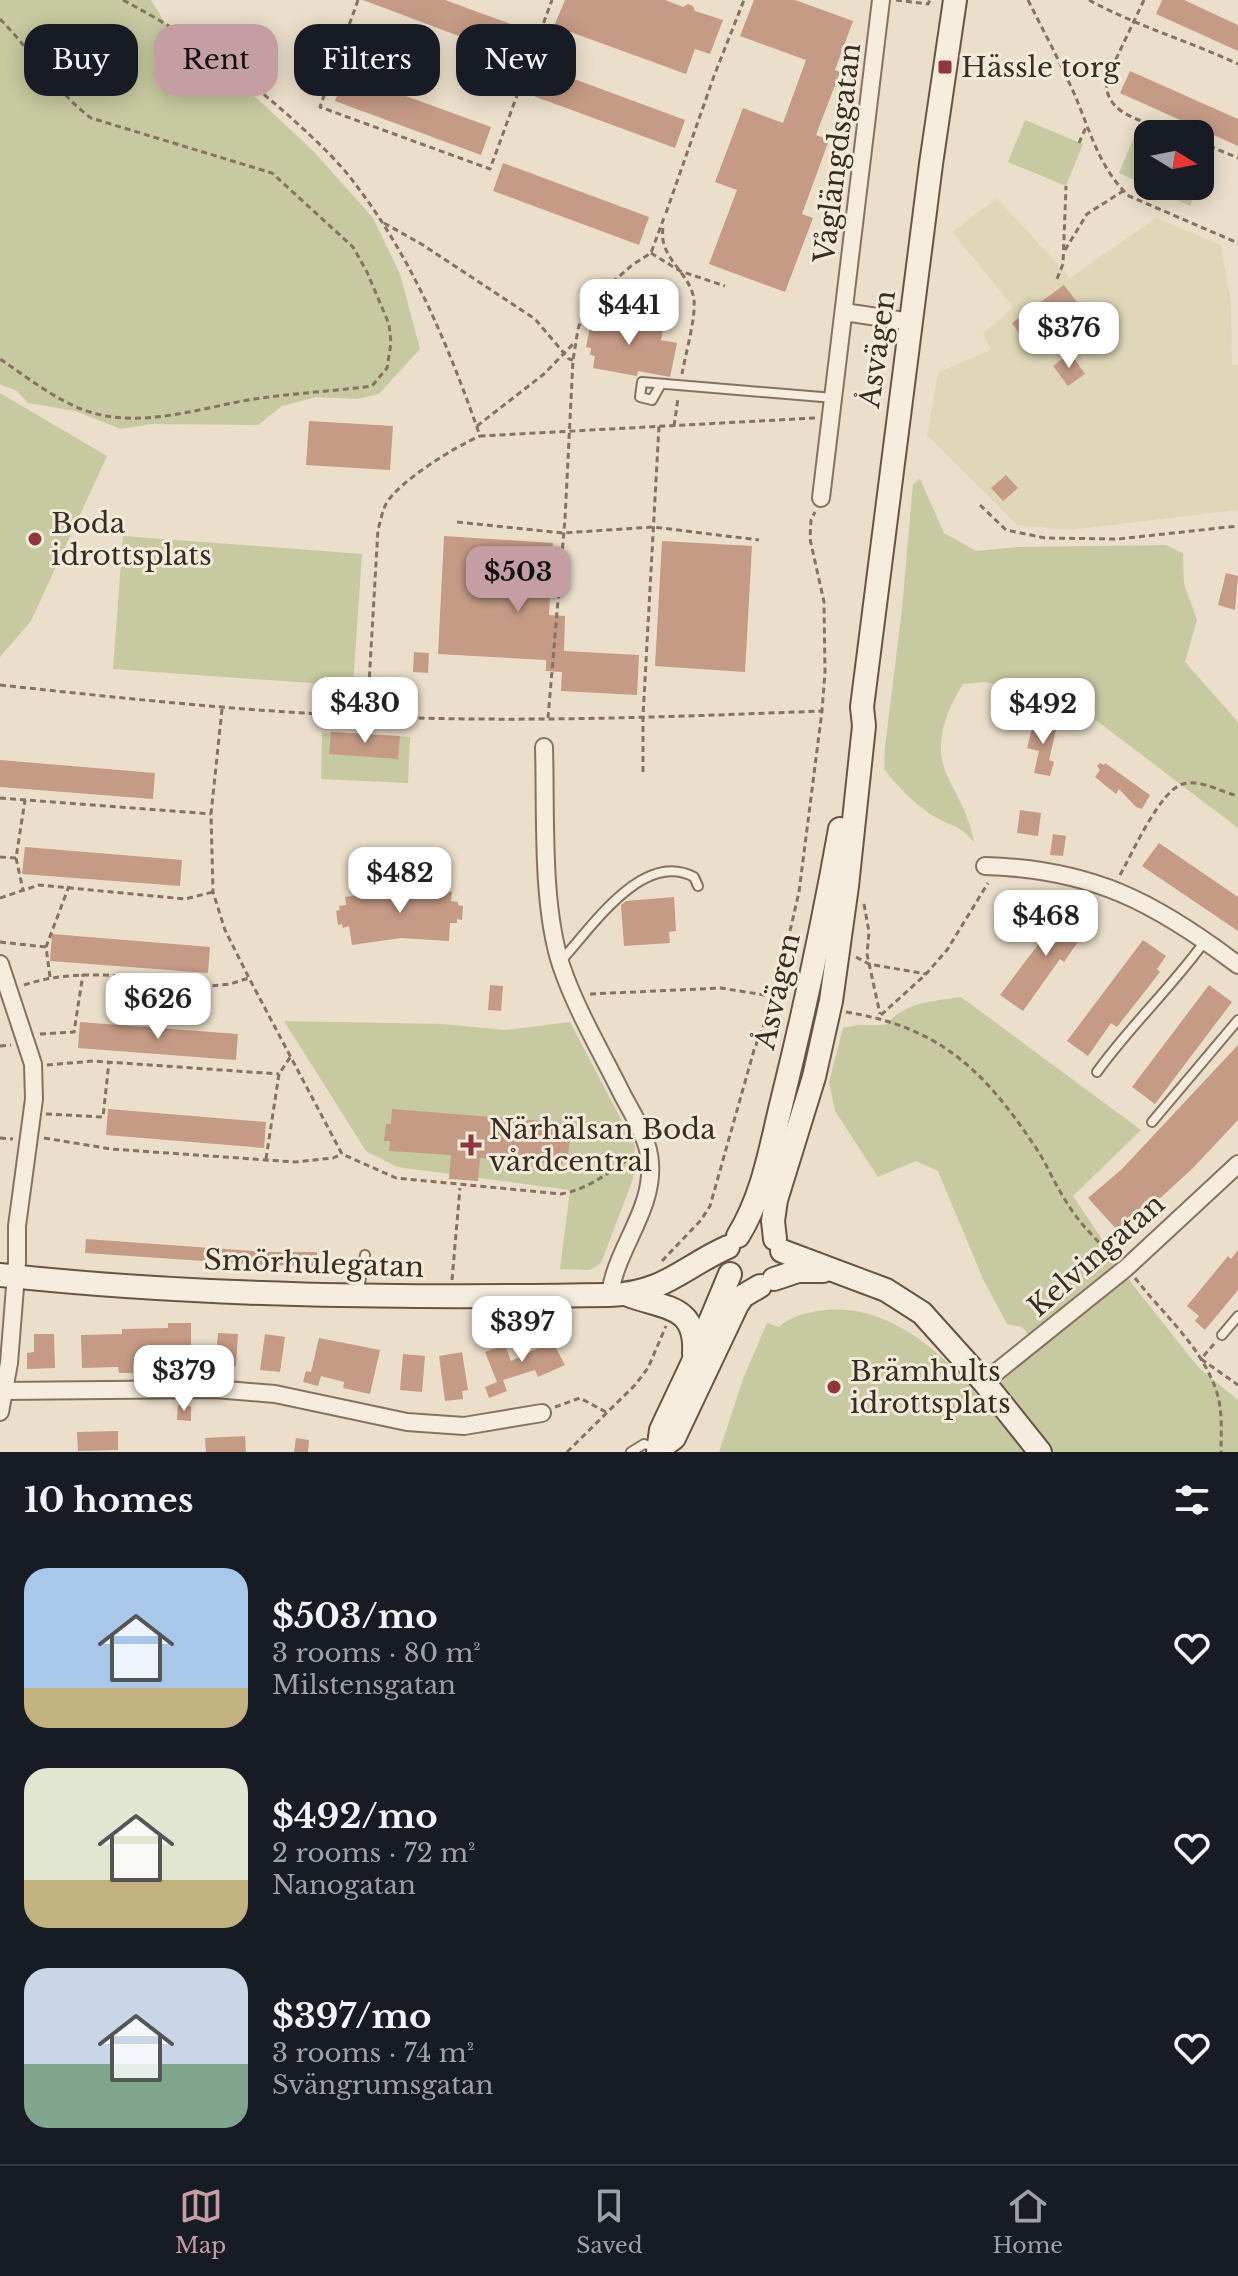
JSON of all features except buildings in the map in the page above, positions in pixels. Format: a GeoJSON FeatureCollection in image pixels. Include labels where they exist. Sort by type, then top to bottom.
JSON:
{"type":"FeatureCollection","features":[{"type":"Feature","properties":{"kind":"street","name":"Våglängdsgatan"},"geometry":{"type":"LineString","coordinates":[[821,498],[881,0]]}},
{"type":"Feature","properties":{"kind":"street","name":"Åsvägen"},"geometry":{"type":"LineString","coordinates":[[778,1245],[773,1221],[776,1200],[814,1077],[836,970],[863,741],[862,707],[955,0]]}},
{"type":"Feature","properties":{"kind":"street"},"geometry":{"type":"LineString","coordinates":[[844,312],[911,322]]}},
{"type":"Feature","properties":{"kind":"street","name":"Åsvägen"},"geometry":{"type":"LineString","coordinates":[[733,1241],[755,1206],[808,995],[843,813],[854,724],[862,707]]}},
{"type":"Feature","properties":{"kind":"street"},"geometry":{"type":"LineString","coordinates":[[544,747],[550,914],[560,962],[647,1147],[651,1175],[644,1201],[616,1268],[618,1295]]}},
{"type":"Feature","properties":{"kind":"street"},"geometry":{"type":"LineString","coordinates":[[992,866],[1052,870],[1131,895],[1206,940],[1238,965]]}},
{"type":"Feature","properties":{"kind":"street"},"geometry":{"type":"LineString","coordinates":[[0,964],[33,1067],[32,1114],[17,1226],[17,1262],[7,1276],[0,1412]]}},
{"type":"Feature","properties":{"kind":"street","name":"Kelvingatan"},"geometry":{"type":"LineString","coordinates":[[984,1382],[1126,1268],[1238,1164]]}},
{"type":"Feature","properties":{"kind":"street"},"geometry":{"type":"LineString","coordinates":[[778,1245],[781,1268],[767,1282],[741,1284],[730,1273],[726,1258],[733,1241],[755,1230],[764,1232],[778,1245],[828,1270],[886,1290],[922,1313],[984,1382],[1040,1452]]}},
{"type":"Feature","properties":{"kind":"street","name":"Smörhulegatan"},"geometry":{"type":"LineString","coordinates":[[618,1295],[665,1283],[694,1268],[733,1241]]}},
{"type":"Feature","properties":{"kind":"street"},"geometry":{"type":"LineString","coordinates":[[694,1268],[730,1273]]}},
{"type":"Feature","properties":{"kind":"street"},"geometry":{"type":"LineString","coordinates":[[659,1450],[674,1438],[743,1296],[767,1282],[798,1271],[828,1270]]}},
{"type":"Feature","properties":{"kind":"street"},"geometry":{"type":"LineString","coordinates":[[659,1450],[661,1430],[730,1273]]}},
{"type":"Feature","properties":{"kind":"street","name":"Smörhulegatan"},"geometry":{"type":"LineString","coordinates":[[7,1276],[218,1291],[358,1296],[618,1295],[671,1308]]}},
{"type":"Feature","properties":{"kind":"street"},"geometry":{"type":"LineString","coordinates":[[671,1308],[690,1323],[695,1343],[694,1360]]}},
{"type":"Feature","properties":{"kind":"street"},"geometry":{"type":"LineString","coordinates":[[3,1391],[215,1389],[275,1394],[407,1422],[464,1426],[542,1413]]}},
{"type":"Feature","properties":{"kind":"lane"},"geometry":{"type":"LineString","coordinates":[[661,384],[835,398]]}},
{"type":"Feature","properties":{"kind":"lane"},"geometry":{"type":"LineString","coordinates":[[560,962],[611,903],[658,873],[677,870],[694,877],[698,886]]}},
{"type":"Feature","properties":{"kind":"lane"},"geometry":{"type":"LineString","coordinates":[[1097,1072],[1116,1046],[1179,978],[1206,940]]}},
{"type":"Feature","properties":{"kind":"lane"},"geometry":{"type":"LineString","coordinates":[[1152,1122],[1238,1020]]}},
{"type":"Feature","properties":{"kind":"lane"},"geometry":{"type":"LineString","coordinates":[[358,1296],[365,1255]]}},
{"type":"Feature","properties":{"kind":"lane"},"geometry":{"type":"LineString","coordinates":[[1222,1335],[1238,1316]]}},
{"type":"Feature","properties":{"kind":"lane"},"geometry":{"type":"LineString","coordinates":[[631,1452],[644,1444],[659,1450]]}},
{"type":"Feature","properties":{"kind":"path"},"geometry":{"type":"LineString","coordinates":[[123,0],[213,53],[245,77],[308,133],[355,182],[420,286],[480,436]]}},
{"type":"Feature","properties":{"kind":"path"},"geometry":{"type":"LineString","coordinates":[[358,0],[320,107],[490,169],[552,0]]}},
{"type":"Feature","properties":{"kind":"path"},"geometry":{"type":"LineString","coordinates":[[548,720],[576,340],[585,307],[632,265],[651,253],[744,0]]}},
{"type":"Feature","properties":{"kind":"path"},"geometry":{"type":"LineString","coordinates":[[896,0],[928,4],[930,0]]}},
{"type":"Feature","properties":{"kind":"path"},"geometry":{"type":"LineString","coordinates":[[1028,0],[1116,184],[1123,191],[1238,243]]}},
{"type":"Feature","properties":{"kind":"path"},"geometry":{"type":"LineString","coordinates":[[1089,0],[1133,22],[1198,45],[1238,64]]}},
{"type":"Feature","properties":{"kind":"path"},"geometry":{"type":"LineString","coordinates":[[1142,120],[1120,112],[1110,102],[1105,89],[1107,78],[1144,0]]}},
{"type":"Feature","properties":{"kind":"path"},"geometry":{"type":"LineString","coordinates":[[0,19],[50,75],[69,102],[91,118],[272,173],[353,247],[382,304],[391,343],[387,368],[372,386],[261,398],[159,417],[127,417],[86,411],[43,389],[0,359]]}},
{"type":"Feature","properties":{"kind":"path"},"geometry":{"type":"LineString","coordinates":[[1079,143],[1087,125]]}},
{"type":"Feature","properties":{"kind":"path"},"geometry":{"type":"LineString","coordinates":[[1214,148],[1238,158]]}},
{"type":"Feature","properties":{"kind":"path"},"geometry":{"type":"LineString","coordinates":[[1057,279],[1063,264],[1066,186]]}},
{"type":"Feature","properties":{"kind":"path"},"geometry":{"type":"LineString","coordinates":[[1063,253],[1087,214],[1123,191]]}},
{"type":"Feature","properties":{"kind":"path"},"geometry":{"type":"LineString","coordinates":[[665,215],[662,237],[670,258],[689,281],[695,302],[674,426]]}},
{"type":"Feature","properties":{"kind":"path"},"geometry":{"type":"LineString","coordinates":[[382,222],[412,238],[535,319],[573,360]]}},
{"type":"Feature","properties":{"kind":"path"},"geometry":{"type":"LineString","coordinates":[[651,253],[680,271],[725,286]]}},
{"type":"Feature","properties":{"kind":"path"},"geometry":{"type":"LineString","coordinates":[[477,426],[544,374],[576,340]]}},
{"type":"Feature","properties":{"kind":"path"},"geometry":{"type":"LineString","coordinates":[[365,717],[378,529],[387,502],[455,447],[480,436],[832,417]]}},
{"type":"Feature","properties":{"kind":"path"},"geometry":{"type":"LineString","coordinates":[[643,772],[643,716],[659,426]]}},
{"type":"Feature","properties":{"kind":"path"},"geometry":{"type":"LineString","coordinates":[[665,1283],[657,1266],[701,1220],[710,1206],[754,1050],[775,996],[799,892],[822,711],[826,634],[824,602],[810,539],[811,520],[821,498]]}},
{"type":"Feature","properties":{"kind":"path"},"geometry":{"type":"LineString","coordinates":[[980,505],[1006,530],[1045,538],[1118,539],[1238,526]]}},
{"type":"Feature","properties":{"kind":"path"},"geometry":{"type":"LineString","coordinates":[[457,522],[563,533],[653,527],[759,540]]}},
{"type":"Feature","properties":{"kind":"path"},"geometry":{"type":"LineString","coordinates":[[0,685],[222,709],[365,717],[548,720],[822,711]]}},
{"type":"Feature","properties":{"kind":"path"},"geometry":{"type":"LineString","coordinates":[[222,709],[211,814],[213,892],[225,930],[342,1154],[396,1178],[561,1194],[581,1190],[603,1178],[647,1147]]}},
{"type":"Feature","properties":{"kind":"path"},"geometry":{"type":"LineString","coordinates":[[1112,889],[1164,799],[1181,784],[1200,783],[1238,796]]}},
{"type":"Feature","properties":{"kind":"path"},"geometry":{"type":"LineString","coordinates":[[0,798],[211,814]]}},
{"type":"Feature","properties":{"kind":"path"},"geometry":{"type":"LineString","coordinates":[[23,891],[16,858],[25,800]]}},
{"type":"Feature","properties":{"kind":"path"},"geometry":{"type":"LineString","coordinates":[[0,857],[16,858]]}},
{"type":"Feature","properties":{"kind":"path"},"geometry":{"type":"LineString","coordinates":[[882,1017],[880,1014],[926,974],[947,950],[992,866]]}},
{"type":"Feature","properties":{"kind":"path"},"geometry":{"type":"LineString","coordinates":[[0,898],[39,885],[185,899],[213,892]]}},
{"type":"Feature","properties":{"kind":"path"},"geometry":{"type":"LineString","coordinates":[[50,977],[46,947],[69,886]]}},
{"type":"Feature","properties":{"kind":"path"},"geometry":{"type":"LineString","coordinates":[[858,923],[867,921]]}},
{"type":"Feature","properties":{"kind":"path"},"geometry":{"type":"LineString","coordinates":[[0,942],[46,947]]}},
{"type":"Feature","properties":{"kind":"path"},"geometry":{"type":"LineString","coordinates":[[850,954],[869,964],[926,974]]}},
{"type":"Feature","properties":{"kind":"path"},"geometry":{"type":"LineString","coordinates":[[9,990],[50,977],[83,974],[210,986],[249,978]]}},
{"type":"Feature","properties":{"kind":"path"},"geometry":{"type":"LineString","coordinates":[[24,1036],[74,1032],[83,974]]}},
{"type":"Feature","properties":{"kind":"path"},"geometry":{"type":"LineString","coordinates":[[575,998],[584,994],[721,988],[793,1000]]}},
{"type":"Feature","properties":{"kind":"path"},"geometry":{"type":"LineString","coordinates":[[842,1011],[882,1017],[940,1043],[969,1065],[991,1089],[1034,1144],[1077,1217],[1126,1268],[1201,1359],[1216,1390],[1220,1407],[1221,1452]]}},
{"type":"Feature","properties":{"kind":"path"},"geometry":{"type":"LineString","coordinates":[[266,1159],[279,1074],[291,1056]]}},
{"type":"Feature","properties":{"kind":"path"},"geometry":{"type":"LineString","coordinates":[[33,1067],[109,1062],[279,1074]]}},
{"type":"Feature","properties":{"kind":"path"},"geometry":{"type":"LineString","coordinates":[[32,1114],[103,1117],[109,1062]]}},
{"type":"Feature","properties":{"kind":"path"},"geometry":{"type":"LineString","coordinates":[[29,1135],[111,1149],[295,1162],[333,1158],[342,1154]]}},
{"type":"Feature","properties":{"kind":"path"},"geometry":{"type":"LineString","coordinates":[[452,1283],[460,1186]]}},
{"type":"Feature","properties":{"kind":"path"},"geometry":{"type":"LineString","coordinates":[[567,1452],[635,1385],[648,1368],[671,1308]]}},
{"type":"Feature","properties":{"kind":"path"},"geometry":{"type":"LineString","coordinates":[[1201,1359],[1222,1335]]}},
{"type":"Feature","properties":{"kind":"path"},"geometry":{"type":"LineString","coordinates":[[1201,1359],[1238,1385]]}},
{"type":"Feature","properties":{"kind":"path"},"geometry":{"type":"LineString","coordinates":[[542,1413],[580,1398],[591,1401],[606,1412]]}},
{"type":"Feature","properties":{"kind":"shaded area"},"geometry":{"type":"Polygon","coordinates":[[[997,198],[1070,278],[1156,218],[1221,245],[1231,302],[1232,365],[1238,364],[1238,510],[1069,530],[1017,525],[927,435],[938,372],[991,350],[983,334],[1013,307],[952,232],[997,198]]]}},
{"type":"Feature","properties":{"kind":"green space"},"geometry":{"type":"Polygon","coordinates":[[[0,0],[151,0],[166,24],[154,24],[154,96],[254,96],[316,154],[373,218],[400,274],[420,349],[379,394],[357,399],[316,397],[282,406],[258,425],[152,424],[121,429],[75,411],[28,403],[17,391],[0,384],[0,0]]]}},
{"type":"Feature","properties":{"kind":"green space"},"geometry":{"type":"Polygon","coordinates":[[[1025,120],[1083,144],[1066,186],[1008,162],[1025,120]]]}},
{"type":"Feature","properties":{"kind":"green space"},"geometry":{"type":"Polygon","coordinates":[[[1134,137],[1134,180],[1119,173],[1134,137]]]}},
{"type":"Feature","properties":{"kind":"green space"},"geometry":{"type":"Polygon","coordinates":[[[1177,200],[1193,200],[1190,206],[1177,200]]]}},
{"type":"Feature","properties":{"kind":"green space","name":"Boda idrottsplats"},"geometry":{"type":"Polygon","coordinates":[[[0,393],[107,456],[31,621],[0,657],[0,393]]]}},
{"type":"Feature","properties":{"kind":"green space"},"geometry":{"type":"Polygon","coordinates":[[[920,479],[944,533],[976,551],[1018,547],[1166,545],[1183,553],[1184,584],[1197,620],[1185,662],[1238,722],[1238,828],[1084,711],[1016,687],[983,682],[963,684],[947,715],[941,738],[942,762],[966,814],[974,842],[960,829],[922,808],[895,783],[884,769],[885,747],[913,484],[920,479]]]}},
{"type":"Feature","properties":{"kind":"green space"},"geometry":{"type":"Polygon","coordinates":[[[123,536],[362,554],[353,686],[113,669],[123,536]]]}},
{"type":"Feature","properties":{"kind":"green space"},"geometry":{"type":"Polygon","coordinates":[[[322,733],[410,737],[408,783],[321,779],[322,733]]]}},
{"type":"Feature","properties":{"kind":"green space"},"geometry":{"type":"Polygon","coordinates":[[[961,997],[1141,1130],[1073,1196],[1132,1284],[1199,1368],[1238,1400],[1238,1452],[719,1452],[743,1379],[767,1323],[779,1327],[797,1316],[842,1310],[886,1320],[926,1344],[976,1393],[1038,1347],[1022,1327],[1007,1324],[983,1279],[938,1171],[916,1161],[878,1177],[835,1111],[829,1082],[843,1028],[885,1025],[911,1007],[961,997]]]}},
{"type":"Feature","properties":{"kind":"green space"},"geometry":{"type":"Polygon","coordinates":[[[284,1021],[442,1024],[506,1030],[570,1022],[635,1146],[633,1179],[601,1263],[590,1270],[560,1269],[570,1190],[397,1167],[366,1151],[284,1021]]]}},
{"type":"Feature","properties":{"kind":"place","name":"Hässle torg"},"geometry":{"type":"Point","coordinates":[945,67]}},
{"type":"Feature","properties":{"kind":"place","name":"Boda idrottsplats"},"geometry":{"type":"Point","coordinates":[35,539]}},
{"type":"Feature","properties":{"kind":"place","name":"Närhälsan Boda vårdcentral"},"geometry":{"type":"Point","coordinates":[471,1145]}},
{"type":"Feature","properties":{"kind":"place","name":"Brämhults idrottsplats"},"geometry":{"type":"Point","coordinates":[834,1387]}}]}
